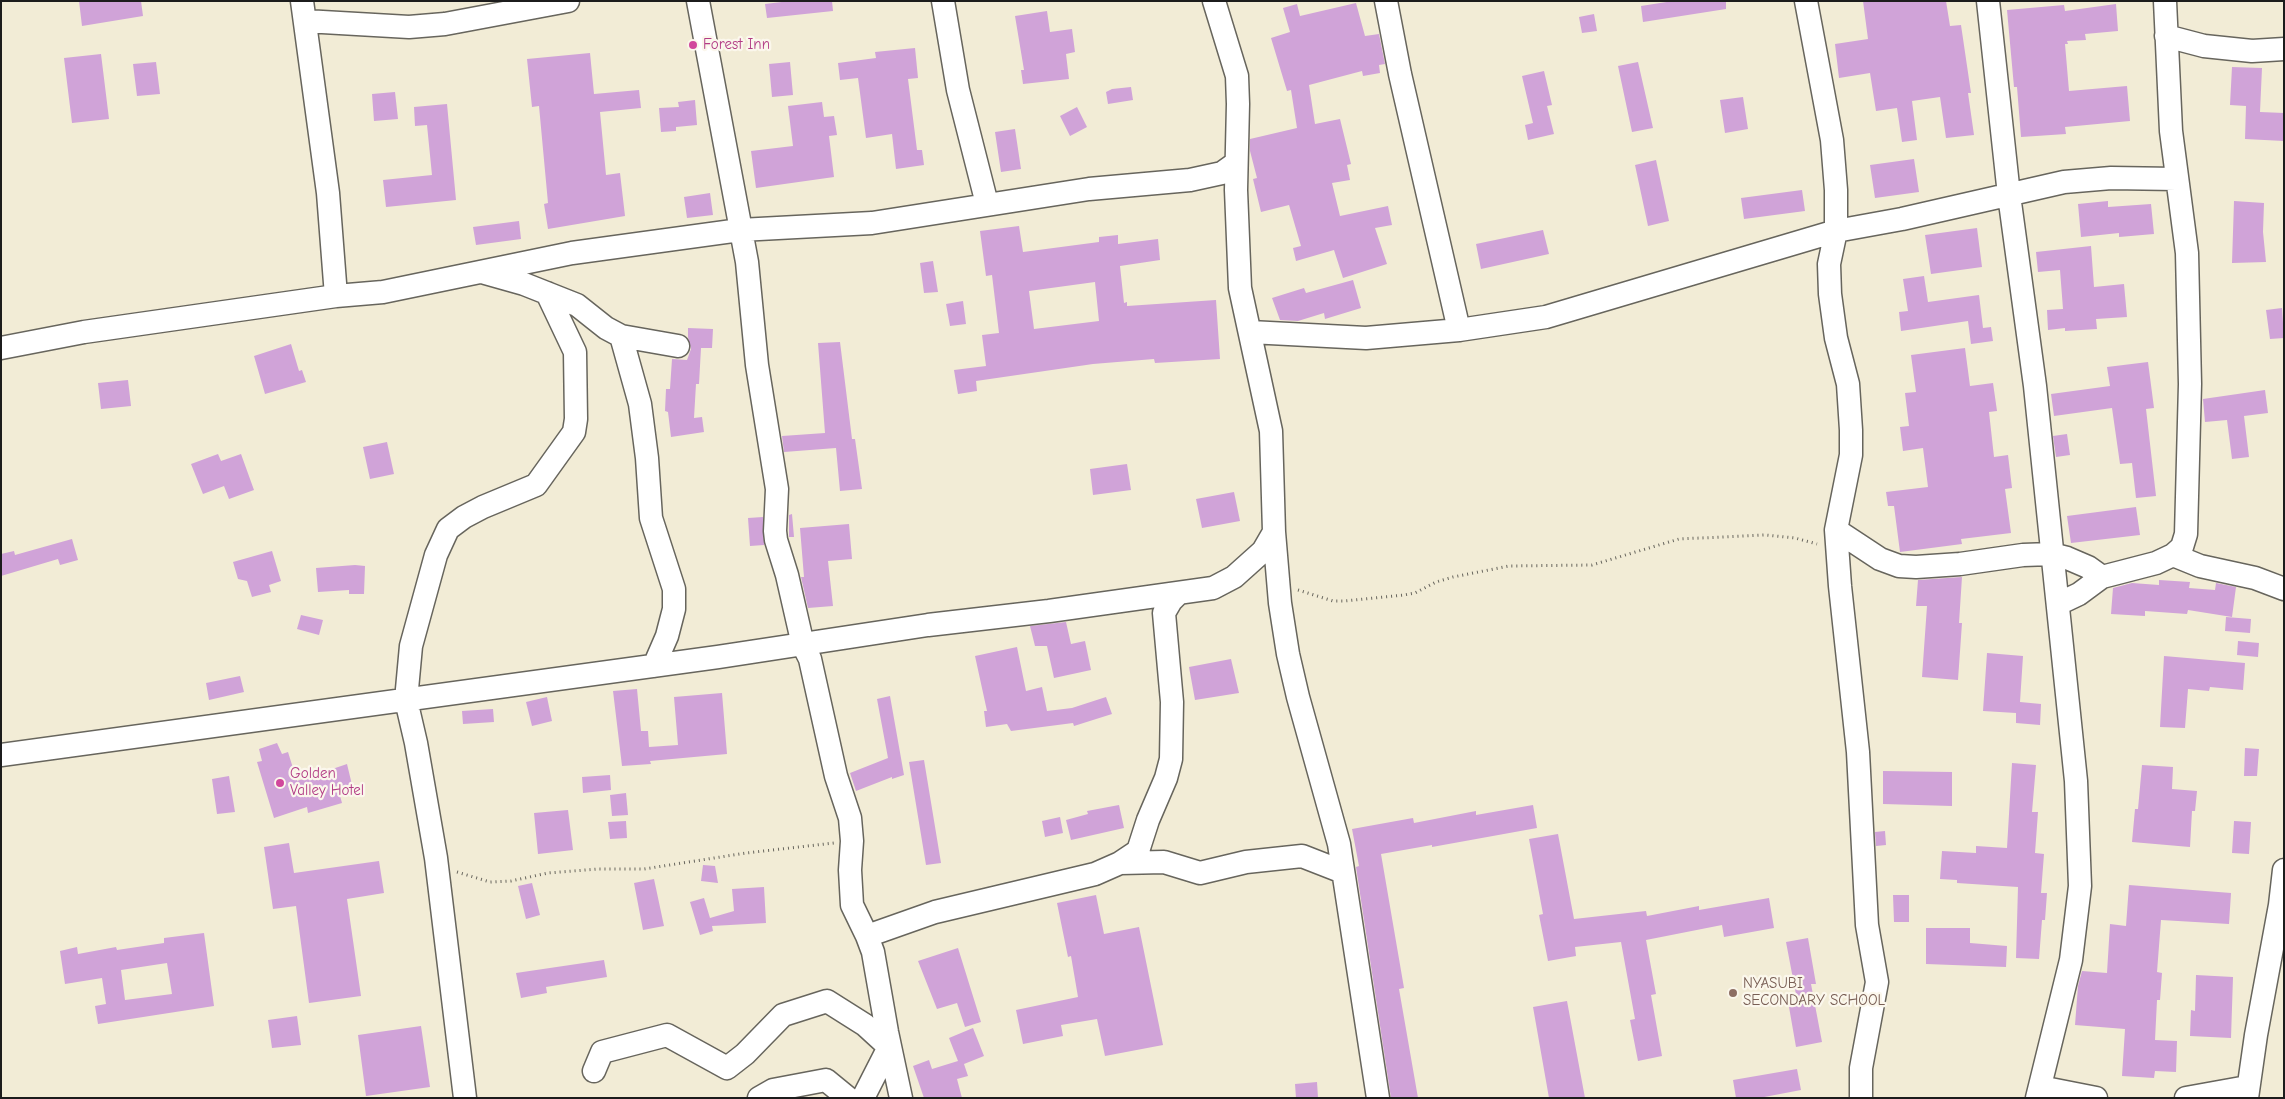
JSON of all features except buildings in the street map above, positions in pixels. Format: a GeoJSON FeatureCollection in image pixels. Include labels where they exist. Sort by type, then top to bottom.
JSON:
{"type":"FeatureCollection","features":[{"type":"Feature","properties":{"kind":"street"},"geometry":{"type":"LineString","coordinates":[[336,296],[328,193],[303,11],[409,27],[445,24],[568,1]]}},
{"type":"Feature","properties":{"kind":"street"},"geometry":{"type":"LineString","coordinates":[[943,1],[958,90],[987,204]]}},
{"type":"Feature","properties":{"kind":"street"},"geometry":{"type":"LineString","coordinates":[[1214,1],[1236,76],[1238,104],[1236,163],[1240,288],[1271,431],[1274,532],[1279,591],[1288,654],[1335,829],[1378,1098]]}},
{"type":"Feature","properties":{"kind":"street"},"geometry":{"type":"LineString","coordinates":[[1386,1],[1400,74],[1432,205],[1459,330]]}},
{"type":"Feature","properties":{"kind":"street"},"geometry":{"type":"LineString","coordinates":[[1806,1],[1832,140],[1836,190],[1836,231],[1829,264],[1830,294],[1836,338],[1848,384],[1851,430],[1851,455],[1837,540],[1858,752],[1866,917],[1877,982],[1861,1068],[1861,1098]]}},
{"type":"Feature","properties":{"kind":"street"},"geometry":{"type":"LineString","coordinates":[[1988,1],[2009,195],[2035,386],[2076,782],[2080,886],[2071,960],[2039,1092],[2096,1098]]}},
{"type":"Feature","properties":{"kind":"street"},"geometry":{"type":"LineString","coordinates":[[2058,604],[2079,594],[2102,577],[2156,563],[2173,555],[2182,547],[2186,534],[2190,384],[2187,253],[2171,132],[2165,1]]}},
{"type":"Feature","properties":{"kind":"street"},"geometry":{"type":"LineString","coordinates":[[696,2],[747,262],[757,365],[777,489],[774,531],[787,575],[803,645],[810,659],[836,776],[850,818],[852,905],[868,936],[873,952],[889,1047],[901,1098]]}},
{"type":"Feature","properties":{"kind":"street"},"geometry":{"type":"LineString","coordinates":[[2166,36],[2204,46],[2252,51],[2284,49]]}},
{"type":"Feature","properties":{"kind":"street"},"geometry":{"type":"LineString","coordinates":[[1,348],[93,331],[336,296],[383,292],[572,253],[740,230],[872,223],[1089,189],[1190,180],[1222,173],[1236,163]]}},
{"type":"Feature","properties":{"kind":"street"},"geometry":{"type":"LineString","coordinates":[[1250,332],[1366,338],[1459,330],[1546,317],[1836,231],[1902,219],[2064,182],[2101,178],[2176,178]]}},
{"type":"Feature","properties":{"kind":"street"},"geometry":{"type":"LineString","coordinates":[[479,272],[504,278],[584,308],[606,328],[621,336],[678,346]]}},
{"type":"Feature","properties":{"kind":"street"},"geometry":{"type":"LineString","coordinates":[[466,1098],[437,861],[416,743],[406,700],[411,646],[436,555],[448,529],[464,517],[483,507],[536,485],[574,432],[576,419],[574,352],[547,293]]}},
{"type":"Feature","properties":{"kind":"street"},"geometry":{"type":"LineString","coordinates":[[621,336],[640,404],[651,518],[674,589],[674,609],[667,636],[654,666]]}},
{"type":"Feature","properties":{"kind":"street"},"geometry":{"type":"LineString","coordinates":[[1,755],[654,666],[928,625],[1049,611],[1213,588],[1223,585],[1263,552],[1274,532]]}},
{"type":"Feature","properties":{"kind":"street"},"geometry":{"type":"LineString","coordinates":[[1837,540],[1898,566],[1916,567],[1960,564],[2024,555],[2051,554],[2067,558],[2088,567],[2102,577]]}},
{"type":"Feature","properties":{"kind":"street"},"geometry":{"type":"LineString","coordinates":[[2173,555],[2200,566],[2255,578],[2284,589]]}},
{"type":"Feature","properties":{"kind":"street"},"geometry":{"type":"LineString","coordinates":[[868,936],[935,912],[1095,874],[1120,863],[1138,851],[1148,820],[1166,778],[1171,759],[1172,702],[1164,613],[1170,601],[1179,593]]}},
{"type":"Feature","properties":{"kind":"street"},"geometry":{"type":"LineString","coordinates":[[1120,863],[1164,862],[1200,873],[1246,862],[1302,856],[1343,872]]}},
{"type":"Feature","properties":{"kind":"street"},"geometry":{"type":"LineString","coordinates":[[2186,1098],[2247,1092],[2276,974],[2284,870]]}},
{"type":"Feature","properties":{"kind":"street"},"geometry":{"type":"LineString","coordinates":[[594,1071],[602,1052],[667,1035],[726,1068],[745,1054],[783,1016],[827,1001],[865,1025],[889,1047]]}},
{"type":"Feature","properties":{"kind":"street"},"geometry":{"type":"LineString","coordinates":[[863,1098],[889,1047]]}},
{"type":"Feature","properties":{"kind":"street"},"geometry":{"type":"LineString","coordinates":[[760,1098],[773,1090],[826,1080],[848,1098]]}},
{"type":"Feature","properties":{"kind":"path"},"geometry":{"type":"LineString","coordinates":[[1279,591],[1298,590],[1333,601],[1344,601],[1415,593],[1436,582],[1453,577],[1509,566],[1592,565],[1679,539],[1765,535],[1837,540]]}},
{"type":"Feature","properties":{"kind":"path"},"geometry":{"type":"LineString","coordinates":[[437,861],[464,875],[490,882],[511,881],[548,873],[598,868],[644,869],[746,853],[852,841]]}},
{"type":"Feature","properties":{"kind":"place","name":"Forest Inn"},"geometry":{"type":"Point","coordinates":[693,45]}},
{"type":"Feature","properties":{"kind":"place","name":"Golden Valley Hotel"},"geometry":{"type":"Point","coordinates":[280,783]}},
{"type":"Feature","properties":{"kind":"place","name":"NYASUBI SECONDARY SCHOOL"},"geometry":{"type":"Point","coordinates":[1733,993]}}]}
